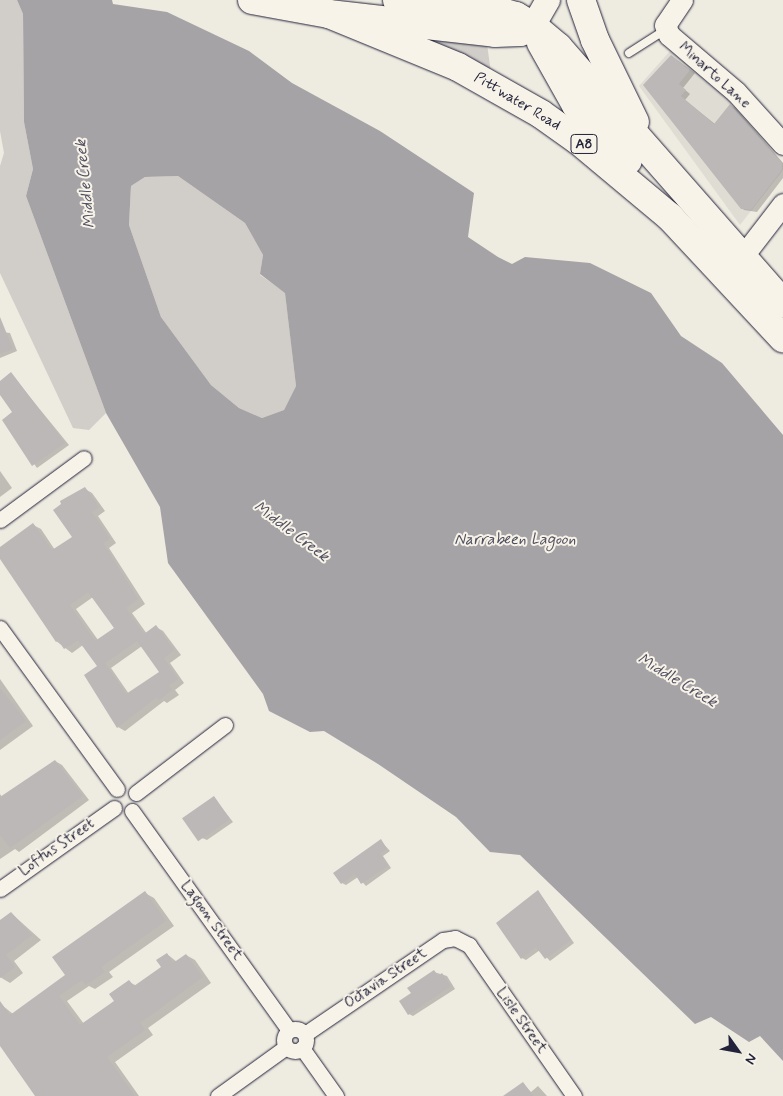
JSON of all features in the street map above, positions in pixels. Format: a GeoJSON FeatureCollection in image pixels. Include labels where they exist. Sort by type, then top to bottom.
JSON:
{"type":"FeatureCollection","features":[{"type":"Feature","properties":{"kind":"highway","name":"Pittwater Road"},"geometry":{"type":"LineString","coordinates":[[252,0],[329,14],[505,34],[520,32],[531,13]]}},
{"type":"Feature","properties":{"kind":"highway"},"geometry":{"type":"LineString","coordinates":[[397,0],[498,11],[516,16],[531,13]]}},
{"type":"Feature","properties":{"kind":"highway"},"geometry":{"type":"LineString","coordinates":[[580,0],[595,40],[649,150]]}},
{"type":"Feature","properties":{"kind":"highway"},"geometry":{"type":"LineString","coordinates":[[531,13],[558,47],[783,302]]}},
{"type":"Feature","properties":{"kind":"highway"},"geometry":{"type":"LineString","coordinates":[[531,13],[560,80],[576,105],[648,181],[670,217]]}},
{"type":"Feature","properties":{"kind":"highway","name":"Pittwater Road"},"geometry":{"type":"LineString","coordinates":[[329,14],[442,59],[541,114],[620,172],[670,217],[783,338]]}},
{"type":"Feature","properties":{"kind":"main road"},"geometry":{"type":"LineString","coordinates":[[531,13],[548,0]]}},
{"type":"Feature","properties":{"kind":"street"},"geometry":{"type":"LineString","coordinates":[[666,30],[668,18],[682,0]]}},
{"type":"Feature","properties":{"kind":"street","name":"Minarto Lane"},"geometry":{"type":"LineString","coordinates":[[666,30],[736,92],[783,144]]}},
{"type":"Feature","properties":{"kind":"street"},"geometry":{"type":"LineString","coordinates":[[742,257],[783,204]]}},
{"type":"Feature","properties":{"kind":"street"},"geometry":{"type":"LineString","coordinates":[[0,520],[84,458]]}},
{"type":"Feature","properties":{"kind":"street"},"geometry":{"type":"LineString","coordinates":[[0,628],[117,789]]}},
{"type":"Feature","properties":{"kind":"street"},"geometry":{"type":"LineString","coordinates":[[136,792],[226,725]]}},
{"type":"Feature","properties":{"kind":"street"},"geometry":{"type":"LineString","coordinates":[[127,787],[136,792],[138,803],[132,811],[122,814],[114,808],[112,798],[117,789],[127,787]]}},
{"type":"Feature","properties":{"kind":"street","name":"Loftus Street"},"geometry":{"type":"LineString","coordinates":[[0,889],[114,808]]}},
{"type":"Feature","properties":{"kind":"street","name":"Lagoon Street"},"geometry":{"type":"LineString","coordinates":[[132,811],[289,1030]]}},
{"type":"Feature","properties":{"kind":"street","name":"Octavia Street"},"geometry":{"type":"LineString","coordinates":[[303,1041],[443,940],[455,938],[468,945]]}},
{"type":"Feature","properties":{"kind":"street","name":"Lisle Street"},"geometry":{"type":"LineString","coordinates":[[468,945],[574,1096]]}},
{"type":"Feature","properties":{"kind":"street"},"geometry":{"type":"LineString","coordinates":[[286,1047],[284,1037],[289,1030],[298,1029],[303,1041],[336,1096]]}},
{"type":"Feature","properties":{"kind":"street"},"geometry":{"type":"LineString","coordinates":[[286,1047],[295,1051],[303,1041]]}},
{"type":"Feature","properties":{"kind":"street"},"geometry":{"type":"LineString","coordinates":[[218,1096],[286,1047]]}},
{"type":"Feature","properties":{"kind":"lane"},"geometry":{"type":"LineString","coordinates":[[629,53],[666,30]]}},
{"type":"Feature","properties":{"kind":"shaded area"},"geometry":{"type":"Polygon","coordinates":[[[0,0],[17,0],[23,14],[24,122],[33,169],[26,196],[106,413],[89,430],[73,428],[0,273],[0,166],[4,153],[0,131],[0,0]]]}},
{"type":"Feature","properties":{"kind":"shaded area"},"geometry":{"type":"Polygon","coordinates":[[[391,28],[487,44],[491,73],[391,28]]]}},
{"type":"Feature","properties":{"kind":"shaded area"},"geometry":{"type":"Polygon","coordinates":[[[670,51],[729,97],[783,163],[783,170],[740,225],[639,86],[670,51]]]}},
{"type":"Feature","properties":{"kind":"shaded area"},"geometry":{"type":"Polygon","coordinates":[[[178,176],[245,223],[263,255],[260,275],[285,292],[296,386],[284,410],[262,418],[239,408],[211,385],[161,317],[129,225],[131,186],[145,177],[178,176]]]}},
{"type":"Feature","properties":{"kind":"water","name":"Narrabeen Lagoon"},"geometry":{"type":"Polygon","coordinates":[[[17,0],[112,0],[113,4],[167,12],[249,51],[292,83],[380,131],[474,193],[468,237],[498,257],[512,264],[525,257],[590,263],[651,293],[681,336],[722,363],[783,435],[783,1061],[760,1036],[749,1042],[711,1017],[695,1024],[520,855],[490,852],[456,817],[378,764],[324,731],[310,732],[269,711],[263,694],[168,563],[160,507],[106,413],[26,196],[33,169],[24,122],[23,14],[17,0]],[[178,176],[145,177],[131,186],[129,225],[161,317],[211,385],[239,408],[262,418],[284,410],[296,386],[285,293],[260,274],[263,255],[245,223],[178,176]]]}},
{"type":"Feature","properties":{"kind":"building"},"geometry":{"type":"Polygon","coordinates":[[[671,55],[690,70],[679,84],[686,90],[681,96],[714,124],[730,104],[782,163],[782,170],[751,210],[741,209],[643,85],[671,55]]]}},
{"type":"Feature","properties":{"kind":"building"},"geometry":{"type":"Polygon","coordinates":[[[0,317],[13,349],[0,354],[0,317]]]}},
{"type":"Feature","properties":{"kind":"building"},"geometry":{"type":"Polygon","coordinates":[[[11,372],[65,443],[32,466],[2,420],[12,412],[0,395],[0,381],[11,372]]]}},
{"type":"Feature","properties":{"kind":"building"},"geometry":{"type":"Polygon","coordinates":[[[85,487],[99,507],[92,512],[110,539],[103,543],[138,599],[126,608],[144,634],[156,625],[174,650],[164,658],[178,679],[169,685],[172,690],[159,700],[157,697],[117,728],[84,675],[97,666],[78,640],[64,649],[58,640],[56,642],[0,559],[0,547],[33,523],[52,550],[72,537],[53,510],[61,504],[60,501],[85,487]],[[88,592],[70,605],[95,641],[114,628],[88,592]],[[137,641],[105,663],[126,694],[159,672],[137,641]]]}},
{"type":"Feature","properties":{"kind":"building"},"geometry":{"type":"Polygon","coordinates":[[[0,688],[26,721],[0,740],[0,688]]]}},
{"type":"Feature","properties":{"kind":"building"},"geometry":{"type":"Polygon","coordinates":[[[55,760],[83,796],[10,848],[0,835],[0,797],[55,760]]]}},
{"type":"Feature","properties":{"kind":"building"},"geometry":{"type":"Polygon","coordinates":[[[214,796],[230,819],[198,841],[182,818],[214,796]]]}},
{"type":"Feature","properties":{"kind":"building"},"geometry":{"type":"Polygon","coordinates":[[[381,839],[387,849],[380,853],[388,866],[361,884],[355,874],[341,884],[333,873],[381,839]]]}},
{"type":"Feature","properties":{"kind":"building"},"geometry":{"type":"Polygon","coordinates":[[[538,890],[571,940],[545,959],[536,947],[521,959],[496,923],[538,890]]]}},
{"type":"Feature","properties":{"kind":"building"},"geometry":{"type":"Polygon","coordinates":[[[145,891],[166,921],[101,967],[105,972],[86,985],[82,980],[59,996],[80,1025],[114,1001],[109,994],[129,980],[134,986],[161,967],[156,960],[167,953],[173,963],[186,954],[203,977],[140,1023],[145,1030],[107,1057],[135,1096],[35,1096],[0,1046],[0,1001],[10,1015],[65,975],[52,957],[145,891]]]}},
{"type":"Feature","properties":{"kind":"building"},"geometry":{"type":"Polygon","coordinates":[[[11,912],[32,935],[6,955],[15,967],[0,978],[0,920],[11,912]]]}},
{"type":"Feature","properties":{"kind":"building"},"geometry":{"type":"Polygon","coordinates":[[[434,970],[438,976],[442,973],[451,986],[408,1015],[399,1001],[411,993],[407,988],[434,970]]]}},
{"type":"Feature","properties":{"kind":"building"},"geometry":{"type":"Polygon","coordinates":[[[523,1082],[533,1096],[503,1096],[523,1082]]]}},
{"type":"Feature","properties":{"kind":"water label","name":"Middle Creek"},"geometry":{"type":"Point","coordinates":[86,184]}},
{"type":"Feature","properties":{"kind":"water label","name":"Middle Creek"},"geometry":{"type":"Point","coordinates":[291,532]}},
{"type":"Feature","properties":{"kind":"water label","name":"Middle Creek"},"geometry":{"type":"Point","coordinates":[677,681]}}]}
